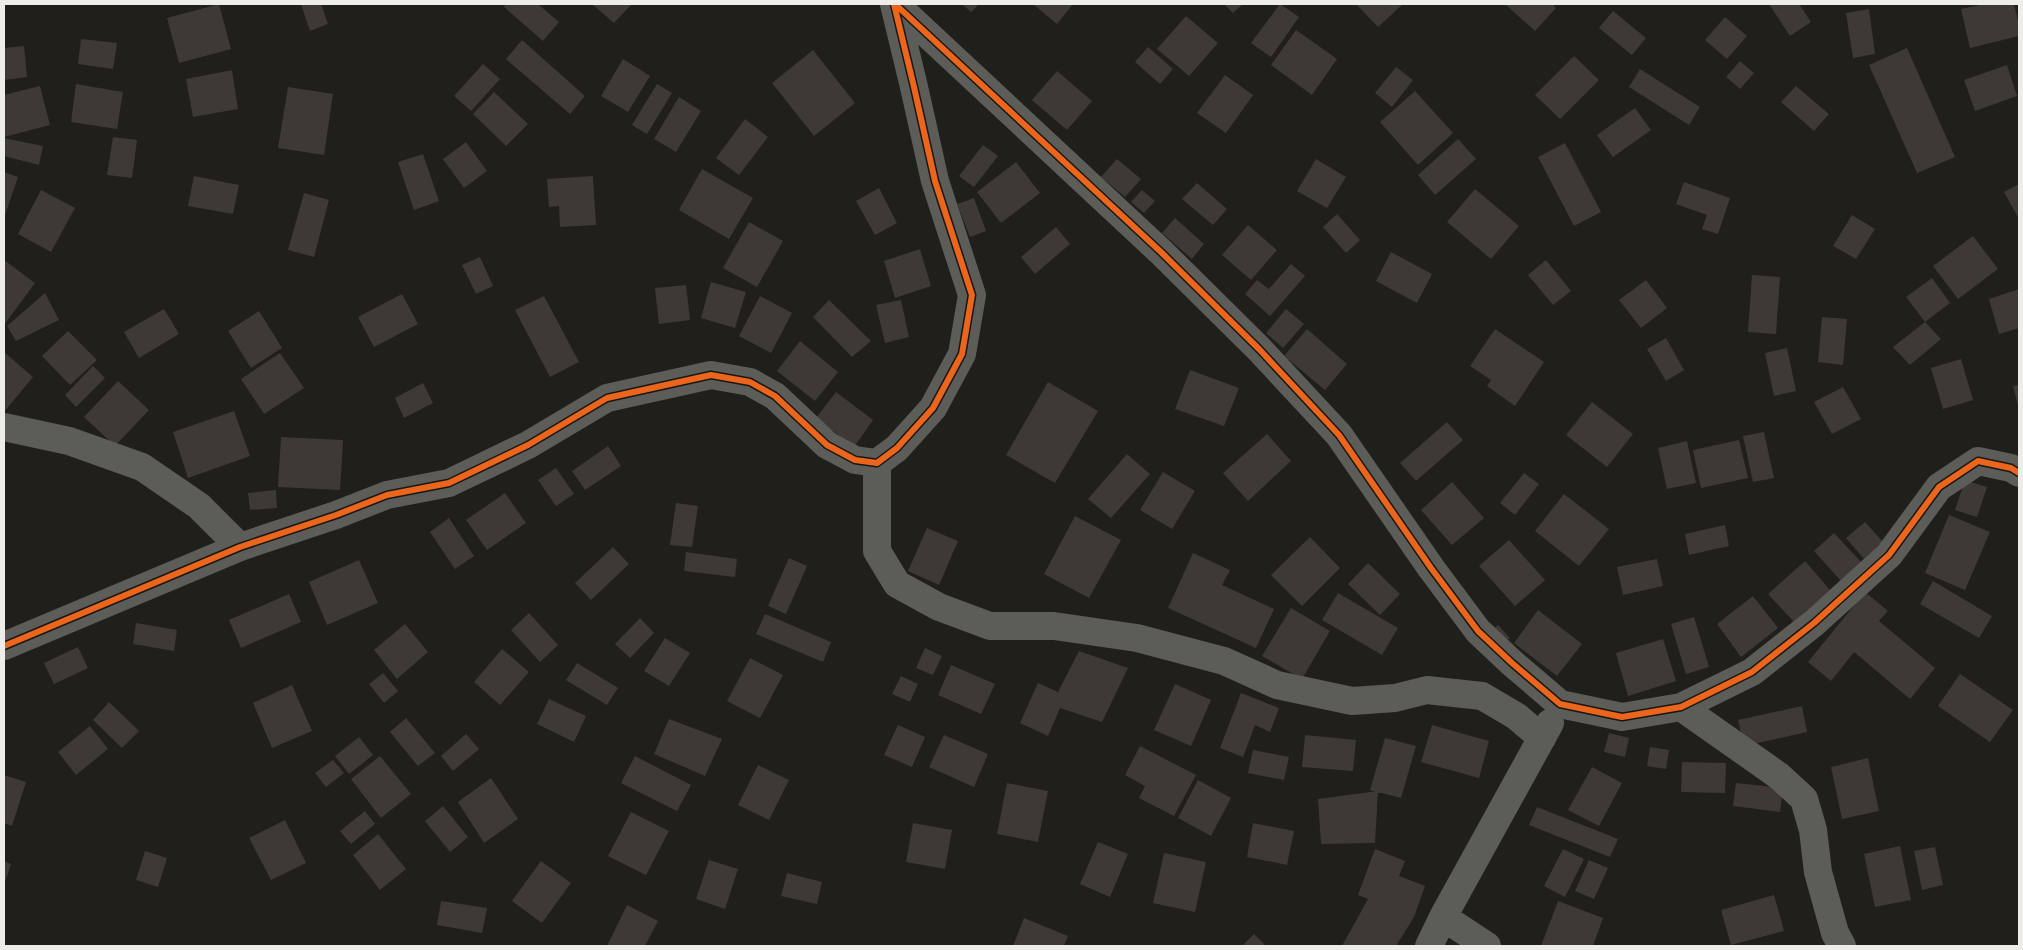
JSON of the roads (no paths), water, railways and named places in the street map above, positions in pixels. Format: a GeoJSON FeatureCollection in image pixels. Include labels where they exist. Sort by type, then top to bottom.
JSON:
{"type":"FeatureCollection","features":[{"type":"Feature","properties":{"kind":"street"},"geometry":{"type":"LineString","coordinates":[[4,646],[240,547],[336,515],[387,495],[449,483],[528,445],[607,398],[711,375],[750,382],[775,396],[827,445],[854,460],[877,463],[898,448],[934,408],[962,354],[972,295],[935,182],[894,4]]}},
{"type":"Feature","properties":{"kind":"street"},"geometry":{"type":"LineString","coordinates":[[894,4],[1162,253],[1259,349],[1339,435],[1431,568],[1478,631],[1560,704],[1622,716],[1681,707],[1752,672],[1814,623],[1888,555],[1939,487],[1978,461],[2011,468],[2019,473]]}},
{"type":"Feature","properties":{"kind":"street"},"geometry":{"type":"LineString","coordinates":[[4,427],[70,441],[142,467],[199,506],[240,547]]}},
{"type":"Feature","properties":{"kind":"street"},"geometry":{"type":"LineString","coordinates":[[877,463],[877,551],[897,584],[939,607],[990,626],[1054,626],[1137,638],[1224,661],[1277,686],[1352,701],[1394,698],[1427,690],[1482,696],[1516,716],[1542,738]]}},
{"type":"Feature","properties":{"kind":"street"},"geometry":{"type":"LineString","coordinates":[[1429,946],[1560,704]]}},
{"type":"Feature","properties":{"kind":"street"},"geometry":{"type":"LineString","coordinates":[[1681,707],[1779,776],[1804,799],[1813,830],[1818,872],[1835,933],[1842,946]]}},
{"type":"Feature","properties":{"kind":"street"},"geometry":{"type":"LineString","coordinates":[[1443,917],[1487,946]]}}]}
